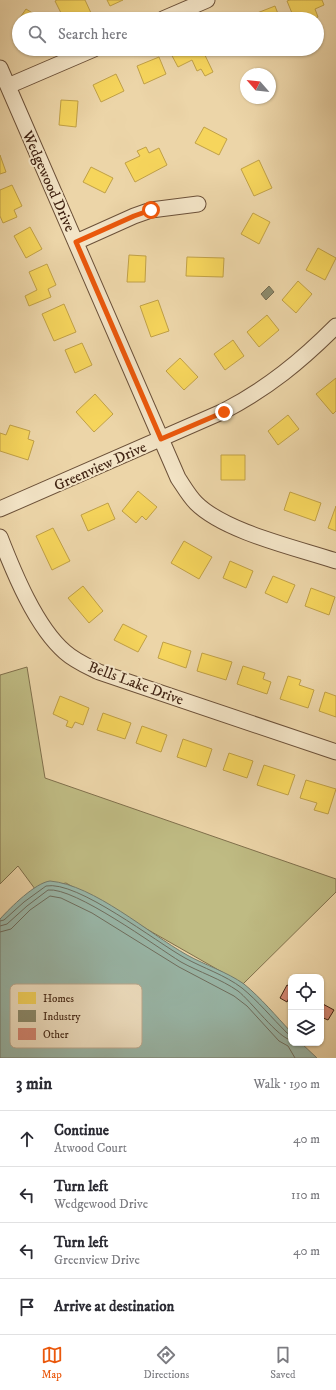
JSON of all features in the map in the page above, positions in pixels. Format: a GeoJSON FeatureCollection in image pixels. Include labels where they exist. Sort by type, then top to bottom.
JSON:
{"type":"FeatureCollection","features":[{"type":"Feature","properties":{"kind":"street"},"geometry":{"type":"LineString","coordinates":[[179,12],[207,0]]}},
{"type":"Feature","properties":{"kind":"street"},"geometry":{"type":"LineString","coordinates":[[8,86],[78,56]]}},
{"type":"Feature","properties":{"kind":"street","name":"Wedgewood Drive"},"geometry":{"type":"LineString","coordinates":[[0,68],[178,478],[187,492],[196,503],[206,511],[231,526],[336,561]]}},
{"type":"Feature","properties":{"kind":"street"},"geometry":{"type":"LineString","coordinates":[[76,242],[151,210],[198,204]]}},
{"type":"Feature","properties":{"kind":"street","name":"Greenview Drive"},"geometry":{"type":"LineString","coordinates":[[0,509],[224,412],[264,388],[307,356],[336,326]]}},
{"type":"Feature","properties":{"kind":"street","name":"Bells Lake Drive"},"geometry":{"type":"LineString","coordinates":[[0,537],[38,618],[55,642],[65,652],[80,663],[99,672],[336,752]]}},
{"type":"Feature","properties":{"kind":"shaded area"},"geometry":{"type":"Polygon","coordinates":[[[27,667],[45,778],[336,879],[336,892],[243,984],[66,883],[35,889],[18,866],[0,884],[0,675],[27,667]]]}},
{"type":"Feature","properties":{"kind":"water"},"geometry":{"type":"Polygon","coordinates":[[[50,881],[67,884],[84,891],[120,911],[187,955],[244,984],[288,1029],[288,1046],[304,1046],[317,1058],[0,1058],[0,919],[17,902],[37,886],[50,881]]]}},
{"type":"Feature","properties":{"kind":"building: Homes"},"geometry":{"type":"Polygon","coordinates":[[[85,0],[91,12],[60,12],[55,1],[85,0]]]}},
{"type":"Feature","properties":{"kind":"building: Homes"},"geometry":{"type":"Polygon","coordinates":[[[107,0],[123,0],[110,6],[107,0]]]}},
{"type":"Feature","properties":{"kind":"building: Homes"},"geometry":{"type":"Polygon","coordinates":[[[322,0],[324,5],[315,9],[316,12],[292,12],[287,1],[322,0]]]}},
{"type":"Feature","properties":{"kind":"building: Homes"},"geometry":{"type":"Polygon","coordinates":[[[275,6],[277,12],[260,12],[275,6]]]}},
{"type":"Feature","properties":{"kind":"building: Homes"},"geometry":{"type":"Polygon","coordinates":[[[26,9],[31,12],[24,12],[26,9]]]}},
{"type":"Feature","properties":{"kind":"building: Homes"},"geometry":{"type":"Polygon","coordinates":[[[172,56],[205,56],[213,72],[205,76],[201,69],[197,71],[192,60],[178,67],[172,56]]]}},
{"type":"Feature","properties":{"kind":"building: Homes"},"geometry":{"type":"Polygon","coordinates":[[[159,57],[166,74],[144,84],[137,66],[159,57]]]}},
{"type":"Feature","properties":{"kind":"building: Homes"},"geometry":{"type":"Polygon","coordinates":[[[116,74],[124,91],[101,102],[93,85],[116,74]]]}},
{"type":"Feature","properties":{"kind":"building: Homes"},"geometry":{"type":"Polygon","coordinates":[[[61,100],[78,101],[76,127],[59,125],[61,100]]]}},
{"type":"Feature","properties":{"kind":"building: Homes"},"geometry":{"type":"Polygon","coordinates":[[[204,127],[227,139],[219,155],[195,143],[204,127]]]}},
{"type":"Feature","properties":{"kind":"building: Homes"},"geometry":{"type":"Polygon","coordinates":[[[146,147],[149,153],[159,148],[167,165],[135,182],[125,163],[140,156],[137,151],[146,147]]]}},
{"type":"Feature","properties":{"kind":"building: Homes"},"geometry":{"type":"Polygon","coordinates":[[[0,155],[6,172],[0,174],[0,155]]]}},
{"type":"Feature","properties":{"kind":"building: Homes"},"geometry":{"type":"Polygon","coordinates":[[[259,160],[272,188],[254,196],[241,169],[259,160]]]}},
{"type":"Feature","properties":{"kind":"building: Homes"},"geometry":{"type":"Polygon","coordinates":[[[91,167],[113,178],[105,193],[83,182],[91,167]]]}},
{"type":"Feature","properties":{"kind":"building: Homes"},"geometry":{"type":"Polygon","coordinates":[[[12,185],[22,206],[14,210],[17,217],[3,223],[0,216],[0,190],[12,185]]]}},
{"type":"Feature","properties":{"kind":"building: Homes"},"geometry":{"type":"Polygon","coordinates":[[[253,213],[270,222],[259,244],[241,234],[253,213]]]}},
{"type":"Feature","properties":{"kind":"building: Homes"},"geometry":{"type":"Polygon","coordinates":[[[30,227],[42,249],[26,258],[14,236],[30,227]]]}},
{"type":"Feature","properties":{"kind":"building: Homes"},"geometry":{"type":"Polygon","coordinates":[[[318,248],[336,258],[325,280],[306,270],[318,248]]]}},
{"type":"Feature","properties":{"kind":"building: Homes"},"geometry":{"type":"Polygon","coordinates":[[[129,255],[146,256],[145,282],[127,282],[129,255]]]}},
{"type":"Feature","properties":{"kind":"building: Homes"},"geometry":{"type":"Polygon","coordinates":[[[187,257],[224,258],[223,277],[186,276],[187,257]]]}},
{"type":"Feature","properties":{"kind":"building: Homes"},"geometry":{"type":"Polygon","coordinates":[[[47,264],[56,285],[48,289],[51,297],[29,306],[25,296],[37,290],[29,272],[47,264]]]}},
{"type":"Feature","properties":{"kind":"building: Homes"},"geometry":{"type":"Polygon","coordinates":[[[298,281],[312,294],[296,313],[282,300],[298,281]]]}},
{"type":"Feature","properties":{"kind":"building: Homes"},"geometry":{"type":"Polygon","coordinates":[[[158,300],[169,331],[151,337],[140,306],[158,300]]]}},
{"type":"Feature","properties":{"kind":"building: Homes"},"geometry":{"type":"Polygon","coordinates":[[[64,304],[76,332],[54,341],[42,314],[64,304]]]}},
{"type":"Feature","properties":{"kind":"building: Homes"},"geometry":{"type":"Polygon","coordinates":[[[267,315],[279,330],[259,347],[247,332],[267,315]]]}},
{"type":"Feature","properties":{"kind":"building: Homes"},"geometry":{"type":"Polygon","coordinates":[[[233,340],[244,356],[225,370],[214,354],[233,340]]]}},
{"type":"Feature","properties":{"kind":"building: Homes"},"geometry":{"type":"Polygon","coordinates":[[[82,343],[92,365],[75,373],[65,350],[82,343]]]}},
{"type":"Feature","properties":{"kind":"building: Homes"},"geometry":{"type":"Polygon","coordinates":[[[180,358],[198,377],[184,390],[166,371],[180,358]]]}},
{"type":"Feature","properties":{"kind":"building: Homes"},"geometry":{"type":"Polygon","coordinates":[[[336,378],[336,411],[333,414],[316,394],[336,378]]]}},
{"type":"Feature","properties":{"kind":"building: Homes"},"geometry":{"type":"Polygon","coordinates":[[[95,394],[113,414],[94,432],[76,412],[95,394]]]}},
{"type":"Feature","properties":{"kind":"building: Homes"},"geometry":{"type":"Polygon","coordinates":[[[288,415],[299,429],[278,445],[268,431],[288,415]]]}},
{"type":"Feature","properties":{"kind":"building: Homes"},"geometry":{"type":"Polygon","coordinates":[[[10,425],[30,431],[28,439],[34,441],[28,460],[0,451],[0,433],[6,435],[10,425]]]}},
{"type":"Feature","properties":{"kind":"building: Homes"},"geometry":{"type":"Polygon","coordinates":[[[221,455],[245,455],[245,480],[221,480],[221,455]]]}},
{"type":"Feature","properties":{"kind":"building: Homes"},"geometry":{"type":"Polygon","coordinates":[[[138,491],[157,507],[146,520],[142,516],[136,523],[122,511],[138,491]]]}},
{"type":"Feature","properties":{"kind":"building: Homes"},"geometry":{"type":"Polygon","coordinates":[[[290,492],[321,503],[315,521],[284,510],[290,492]]]}},
{"type":"Feature","properties":{"kind":"building: Homes"},"geometry":{"type":"Polygon","coordinates":[[[108,503],[115,519],[88,531],[81,515],[108,503]]]}},
{"type":"Feature","properties":{"kind":"building: Homes"},"geometry":{"type":"Polygon","coordinates":[[[336,506],[336,531],[328,528],[336,506]]]}},
{"type":"Feature","properties":{"kind":"building: Homes"},"geometry":{"type":"Polygon","coordinates":[[[53,528],[70,561],[52,570],[36,536],[53,528]]]}},
{"type":"Feature","properties":{"kind":"building: Homes"},"geometry":{"type":"Polygon","coordinates":[[[184,541],[212,557],[199,579],[171,563],[184,541]]]}},
{"type":"Feature","properties":{"kind":"building: Homes"},"geometry":{"type":"Polygon","coordinates":[[[230,561],[253,571],[246,588],[223,578],[230,561]]]}},
{"type":"Feature","properties":{"kind":"building: Homes"},"geometry":{"type":"Polygon","coordinates":[[[273,576],[295,585],[287,603],[265,593],[273,576]]]}},
{"type":"Feature","properties":{"kind":"building: Homes"},"geometry":{"type":"Polygon","coordinates":[[[83,586],[103,611],[89,623],[68,598],[83,586]]]}},
{"type":"Feature","properties":{"kind":"building: Homes"},"geometry":{"type":"Polygon","coordinates":[[[311,588],[335,597],[329,615],[305,606],[311,588]]]}},
{"type":"Feature","properties":{"kind":"building: Homes"},"geometry":{"type":"Polygon","coordinates":[[[123,624],[147,636],[138,652],[114,640],[123,624]]]}},
{"type":"Feature","properties":{"kind":"building: Homes"},"geometry":{"type":"Polygon","coordinates":[[[163,642],[191,651],[186,668],[158,658],[163,642]]]}},
{"type":"Feature","properties":{"kind":"building: Homes"},"geometry":{"type":"Polygon","coordinates":[[[202,653],[232,662],[226,680],[197,671],[202,653]]]}},
{"type":"Feature","properties":{"kind":"building: Homes"},"geometry":{"type":"Polygon","coordinates":[[[243,666],[265,673],[263,679],[271,682],[267,694],[237,684],[243,666]]]}},
{"type":"Feature","properties":{"kind":"building: Homes"},"geometry":{"type":"Polygon","coordinates":[[[288,676],[301,680],[299,685],[314,690],[308,708],[280,699],[288,676]]]}},
{"type":"Feature","properties":{"kind":"building: Homes"},"geometry":{"type":"Polygon","coordinates":[[[325,692],[336,696],[336,717],[319,711],[325,692]]]}},
{"type":"Feature","properties":{"kind":"building: Homes"},"geometry":{"type":"Polygon","coordinates":[[[60,696],[89,708],[83,725],[75,722],[72,728],[66,726],[68,721],[53,714],[60,696]]]}},
{"type":"Feature","properties":{"kind":"building: Homes"},"geometry":{"type":"Polygon","coordinates":[[[103,713],[131,723],[125,739],[97,730],[103,713]]]}},
{"type":"Feature","properties":{"kind":"building: Homes"},"geometry":{"type":"Polygon","coordinates":[[[142,726],[167,735],[161,752],[136,743],[142,726]]]}},
{"type":"Feature","properties":{"kind":"building: Homes"},"geometry":{"type":"Polygon","coordinates":[[[183,739],[212,749],[206,767],[177,757],[183,739]]]}},
{"type":"Feature","properties":{"kind":"building: Homes"},"geometry":{"type":"Polygon","coordinates":[[[229,753],[253,761],[247,778],[223,770],[229,753]]]}},
{"type":"Feature","properties":{"kind":"building: Homes"},"geometry":{"type":"Polygon","coordinates":[[[264,765],[295,775],[288,795],[257,785],[264,765]]]}},
{"type":"Feature","properties":{"kind":"building: Homes"},"geometry":{"type":"Polygon","coordinates":[[[306,780],[336,789],[328,814],[314,810],[317,803],[300,798],[306,780]]]}},
{"type":"Feature","properties":{"kind":"building: Industry"},"geometry":{"type":"Polygon","coordinates":[[[269,286],[274,292],[266,300],[261,294],[269,286]]]}},
{"type":"Feature","properties":{"kind":"building: Other"},"geometry":{"type":"Polygon","coordinates":[[[287,985],[288,986],[287,1002],[280,998],[287,985]]]}},
{"type":"Feature","properties":{"kind":"building: Other"},"geometry":{"type":"Polygon","coordinates":[[[324,1005],[334,1010],[328,1020],[324,1018],[324,1005]]]}},
{"type":"Feature","properties":{"kind":"route"},"geometry":{"type":"LineString","coordinates":[[151,210],[76,242],[161,439],[224,412]]}}]}
